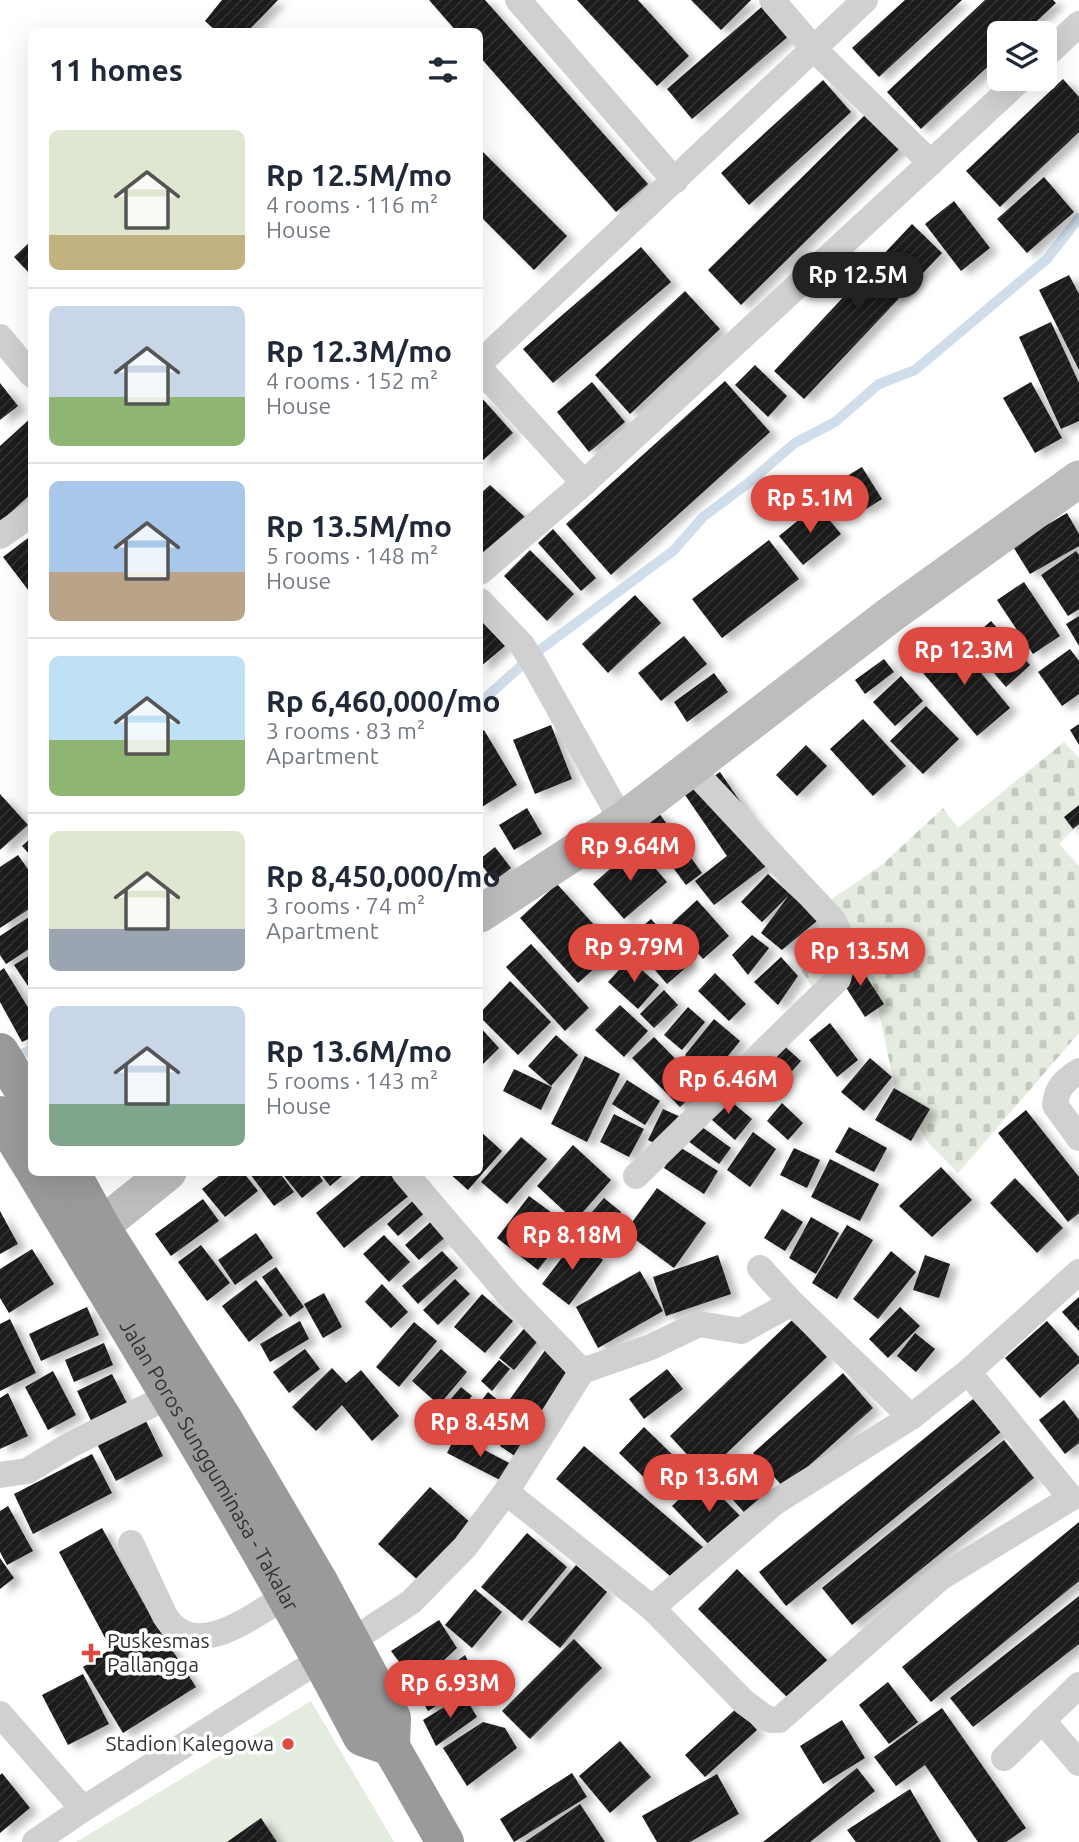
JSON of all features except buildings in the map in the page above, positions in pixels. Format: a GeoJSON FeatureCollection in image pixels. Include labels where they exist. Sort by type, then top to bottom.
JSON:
{"type":"FeatureCollection","features":[{"type":"Feature","properties":{"kind":"highway"},"geometry":{"type":"LineString","coordinates":[[3,1057],[28,1098]]}},
{"type":"Feature","properties":{"kind":"highway"},"geometry":{"type":"LineString","coordinates":[[0,1115],[28,1160]]}},
{"type":"Feature","properties":{"kind":"highway","name":"Jalan Poros Sungguminasa - Takalar"},"geometry":{"type":"LineString","coordinates":[[37,1176],[285,1597],[336,1651]]}},
{"type":"Feature","properties":{"kind":"highway","name":"Jalan Poros Sungguminasa - Takalar"},"geometry":{"type":"LineString","coordinates":[[73,1176],[101,1226],[224,1420],[318,1580],[362,1737],[391,1746],[445,1842]]}},
{"type":"Feature","properties":{"kind":"street"},"geometry":{"type":"LineString","coordinates":[[518,0],[675,181]]}},
{"type":"Feature","properties":{"kind":"street"},"geometry":{"type":"LineString","coordinates":[[772,0],[814,49],[931,163]]}},
{"type":"Feature","properties":{"kind":"street"},"geometry":{"type":"LineString","coordinates":[[483,360],[865,0]]}},
{"type":"Feature","properties":{"kind":"street"},"geometry":{"type":"LineString","coordinates":[[1057,45],[1079,24]]}},
{"type":"Feature","properties":{"kind":"street"},"geometry":{"type":"LineString","coordinates":[[483,569],[584,483],[1008,91]]}},
{"type":"Feature","properties":{"kind":"street"},"geometry":{"type":"LineString","coordinates":[[0,337],[28,370]]}},
{"type":"Feature","properties":{"kind":"street"},"geometry":{"type":"LineString","coordinates":[[483,372],[584,483]]}},
{"type":"Feature","properties":{"kind":"street"},"geometry":{"type":"LineString","coordinates":[[483,912],[622,821],[890,615],[1079,479]]}},
{"type":"Feature","properties":{"kind":"street"},"geometry":{"type":"LineString","coordinates":[[0,536],[28,517]]}},
{"type":"Feature","properties":{"kind":"street"},"geometry":{"type":"LineString","coordinates":[[483,604],[528,655],[622,821]]}},
{"type":"Feature","properties":{"kind":"street"},"geometry":{"type":"LineString","coordinates":[[636,1176],[838,979],[846,947],[833,920],[691,768]]}},
{"type":"Feature","properties":{"kind":"street"},"geometry":{"type":"LineString","coordinates":[[1079,1071],[1063,1082],[1056,1092],[1055,1105],[1079,1138]]}},
{"type":"Feature","properties":{"kind":"street"},"geometry":{"type":"LineString","coordinates":[[101,1226],[163,1176]]}},
{"type":"Feature","properties":{"kind":"street"},"geometry":{"type":"LineString","coordinates":[[407,1176],[509,1295],[582,1371]]}},
{"type":"Feature","properties":{"kind":"street"},"geometry":{"type":"LineString","coordinates":[[760,1268],[792,1303],[911,1417]]}},
{"type":"Feature","properties":{"kind":"street"},"geometry":{"type":"LineString","coordinates":[[652,1608],[774,1503],[911,1417],[968,1372],[1079,1272]]}},
{"type":"Feature","properties":{"kind":"street"},"geometry":{"type":"LineString","coordinates":[[35,1842],[411,1602],[465,1547],[506,1492],[582,1371],[651,1347],[699,1325],[741,1331],[792,1303]]}},
{"type":"Feature","properties":{"kind":"street"},"geometry":{"type":"LineString","coordinates":[[506,1492],[652,1608],[744,1702],[771,1720],[779,1720],[940,1578],[1075,1495],[968,1372]]}},
{"type":"Feature","properties":{"kind":"street"},"geometry":{"type":"LineString","coordinates":[[0,1475],[27,1471],[72,1444],[169,1396]]}},
{"type":"Feature","properties":{"kind":"street"},"geometry":{"type":"LineString","coordinates":[[131,1544],[165,1616],[171,1625],[190,1636],[206,1637],[220,1633],[285,1597]]}},
{"type":"Feature","properties":{"kind":"street"},"geometry":{"type":"LineString","coordinates":[[1004,1758],[1079,1685]]}},
{"type":"Feature","properties":{"kind":"street"},"geometry":{"type":"LineString","coordinates":[[0,1714],[83,1809]]}},
{"type":"Feature","properties":{"kind":"street"},"geometry":{"type":"LineString","coordinates":[[1042,1720],[1079,1763]]}},
{"type":"Feature","properties":{"kind":"green space"},"geometry":{"type":"Polygon","coordinates":[[[1064,742],[1079,758],[1079,824],[1059,844],[1079,866],[1079,1033],[958,1173],[930,1145],[896,1092],[864,944],[814,990],[796,962],[831,920],[829,901],[884,863],[943,808],[958,828],[1064,742]]]}},
{"type":"Feature","properties":{"kind":"green space","name":"Stadion Kalegowa"},"geometry":{"type":"Polygon","coordinates":[[[311,1701],[394,1842],[76,1842],[311,1701]]]}},
{"type":"Feature","properties":{"kind":"waterway"},"geometry":{"type":"LineString","coordinates":[[483,700],[533,655],[673,551],[703,517],[795,443],[835,422],[879,384],[915,370],[1047,259],[1079,218]]}},
{"type":"Feature","properties":{"kind":"waterway"},"geometry":{"type":"LineString","coordinates":[[12,1058],[28,1052]]}},
{"type":"Feature","properties":{"kind":"place","name":"Puskesmas Pallangga"},"geometry":{"type":"Point","coordinates":[91,1653]}},
{"type":"Feature","properties":{"kind":"place","name":"Stadion Kalegowa"},"geometry":{"type":"Point","coordinates":[288,1744]}}]}
